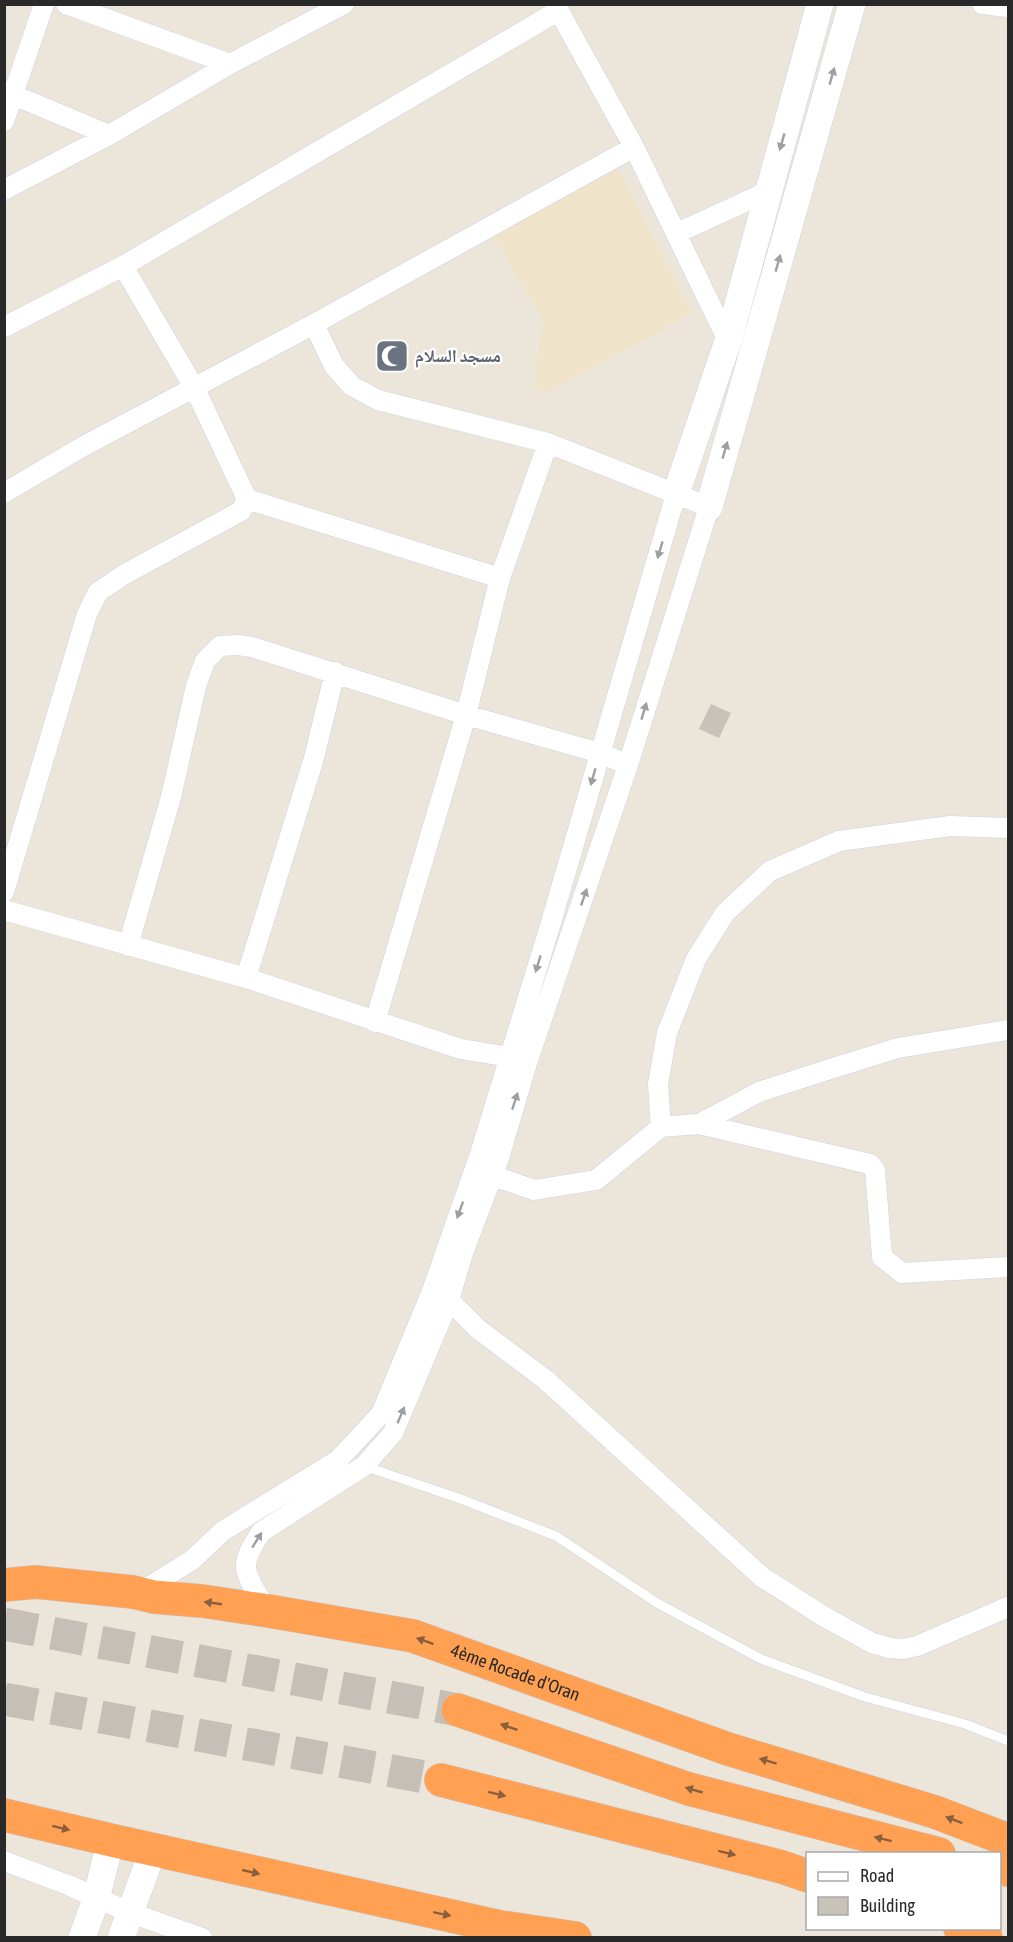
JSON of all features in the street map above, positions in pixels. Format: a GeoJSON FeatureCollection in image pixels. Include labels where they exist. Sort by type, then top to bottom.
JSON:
{"type":"FeatureCollection","features":[{"type":"Feature","properties":{"kind":"highway","name":"4ème Rocade d'Oran"},"geometry":{"type":"LineString","coordinates":[[4,1585],[36,1582],[133,1592],[154,1597],[202,1601],[269,1611],[412,1636],[728,1749],[935,1812],[1008,1840]]}},
{"type":"Feature","properties":{"kind":"highway"},"geometry":{"type":"LineString","coordinates":[[458,1710],[689,1789],[931,1852]]}},
{"type":"Feature","properties":{"kind":"highway"},"geometry":{"type":"LineString","coordinates":[[441,1780],[806,1875]]}},
{"type":"Feature","properties":{"kind":"highway"},"geometry":{"type":"LineString","coordinates":[[4,1815],[501,1927],[575,1938]]}},
{"type":"Feature","properties":{"kind":"highway"},"geometry":{"type":"LineString","coordinates":[[963,1930],[986,1938]]}},
{"type":"Feature","properties":{"kind":"main road"},"geometry":{"type":"LineString","coordinates":[[676,494],[728,341],[820,4]]}},
{"type":"Feature","properties":{"kind":"main road"},"geometry":{"type":"LineString","coordinates":[[709,507],[852,4]]}},
{"type":"Feature","properties":{"kind":"main road"},"geometry":{"type":"LineString","coordinates":[[82,1938],[96,1899],[111,1840]]}},
{"type":"Feature","properties":{"kind":"main road"},"geometry":{"type":"LineString","coordinates":[[121,1938],[153,1850]]}},
{"type":"Feature","properties":{"kind":"street"},"geometry":{"type":"LineString","coordinates":[[4,121],[9,92],[44,4]]}},
{"type":"Feature","properties":{"kind":"street"},"geometry":{"type":"LineString","coordinates":[[66,4],[230,64]]}},
{"type":"Feature","properties":{"kind":"street"},"geometry":{"type":"LineString","coordinates":[[4,190],[109,135],[230,64],[344,4]]}},
{"type":"Feature","properties":{"kind":"street"},"geometry":{"type":"LineString","coordinates":[[982,4],[1008,8]]}},
{"type":"Feature","properties":{"kind":"street"},"geometry":{"type":"LineString","coordinates":[[4,327],[123,266],[556,8],[634,147],[746,377]]}},
{"type":"Feature","properties":{"kind":"street"},"geometry":{"type":"LineString","coordinates":[[9,92],[109,135]]}},
{"type":"Feature","properties":{"kind":"street"},"geometry":{"type":"LineString","coordinates":[[4,493],[82,447],[195,389],[634,147]]}},
{"type":"Feature","properties":{"kind":"street"},"geometry":{"type":"LineString","coordinates":[[677,233],[769,191]]}},
{"type":"Feature","properties":{"kind":"street"},"geometry":{"type":"LineString","coordinates":[[123,266],[195,389],[248,499],[500,578]]}},
{"type":"Feature","properties":{"kind":"street"},"geometry":{"type":"LineString","coordinates":[[269,1611],[259,1598],[246,1568],[254,1543],[261,1532],[359,1471],[393,1433],[449,1300],[483,1173],[518,1060],[628,765],[709,507],[548,443],[378,400],[352,386],[334,366],[314,324]]}},
{"type":"Feature","properties":{"kind":"street"},"geometry":{"type":"LineString","coordinates":[[375,1022],[466,715],[500,578],[548,443]]}},
{"type":"Feature","properties":{"kind":"street"},"geometry":{"type":"LineString","coordinates":[[518,1060],[550,926],[676,494]]}},
{"type":"Feature","properties":{"kind":"street"},"geometry":{"type":"LineString","coordinates":[[4,892],[87,614],[98,592],[125,574],[241,511],[248,499]]}},
{"type":"Feature","properties":{"kind":"street"},"geometry":{"type":"LineString","coordinates":[[128,946],[171,797],[196,686],[205,661],[220,646],[238,645],[334,672],[466,715],[600,753],[628,765]]}},
{"type":"Feature","properties":{"kind":"street"},"geometry":{"type":"LineString","coordinates":[[246,978],[314,758],[334,672]]}},
{"type":"Feature","properties":{"kind":"street"},"geometry":{"type":"LineString","coordinates":[[661,1127],[658,1084],[667,1034],[696,959],[725,913],[770,871],[839,841],[950,826],[1008,828]]}},
{"type":"Feature","properties":{"kind":"street"},"geometry":{"type":"LineString","coordinates":[[4,910],[246,978],[460,1049],[518,1060]]}},
{"type":"Feature","properties":{"kind":"street"},"geometry":{"type":"LineString","coordinates":[[699,1124],[759,1092],[898,1048],[1008,1030]]}},
{"type":"Feature","properties":{"kind":"street"},"geometry":{"type":"LineString","coordinates":[[483,1173],[534,1190],[596,1180],[661,1127],[699,1124],[870,1164],[875,1170],[882,1257],[902,1273],[1008,1267]]}},
{"type":"Feature","properties":{"kind":"street"},"geometry":{"type":"LineString","coordinates":[[133,1592],[152,1585],[192,1560],[223,1531],[338,1460],[381,1414],[483,1173]]}},
{"type":"Feature","properties":{"kind":"street"},"geometry":{"type":"LineString","coordinates":[[449,1300],[478,1329],[546,1380],[762,1577],[823,1616],[872,1643],[903,1649],[917,1646],[1008,1607]]}},
{"type":"Feature","properties":{"kind":"street"},"geometry":{"type":"LineString","coordinates":[[338,1460],[359,1471]]}},
{"type":"Feature","properties":{"kind":"street"},"geometry":{"type":"LineString","coordinates":[[4,1861],[68,1885],[131,1913],[202,1938]]}},
{"type":"Feature","properties":{"kind":"lane"},"geometry":{"type":"LineString","coordinates":[[359,1471],[458,1498],[556,1536],[657,1603],[761,1659],[865,1697],[965,1724],[1008,1741]]}},
{"type":"Feature","properties":{"kind":"shaded area"},"geometry":{"type":"Polygon","coordinates":[[[616,166],[693,313],[545,393],[534,387],[543,321],[493,235],[616,166]]]}},
{"type":"Feature","properties":{"kind":"building"},"geometry":{"type":"Polygon","coordinates":[[[711,704],[731,713],[719,738],[699,729],[711,704]]]}},
{"type":"Feature","properties":{"kind":"tunnel"},"geometry":{"type":"LineString","coordinates":[[4,1624],[458,1710]]}},
{"type":"Feature","properties":{"kind":"tunnel"},"geometry":{"type":"LineString","coordinates":[[4,1699],[441,1780]]}},
{"type":"Feature","properties":{"kind":"place","name":"مسجد السلام"},"geometry":{"type":"Point","coordinates":[392,356]}}]}
